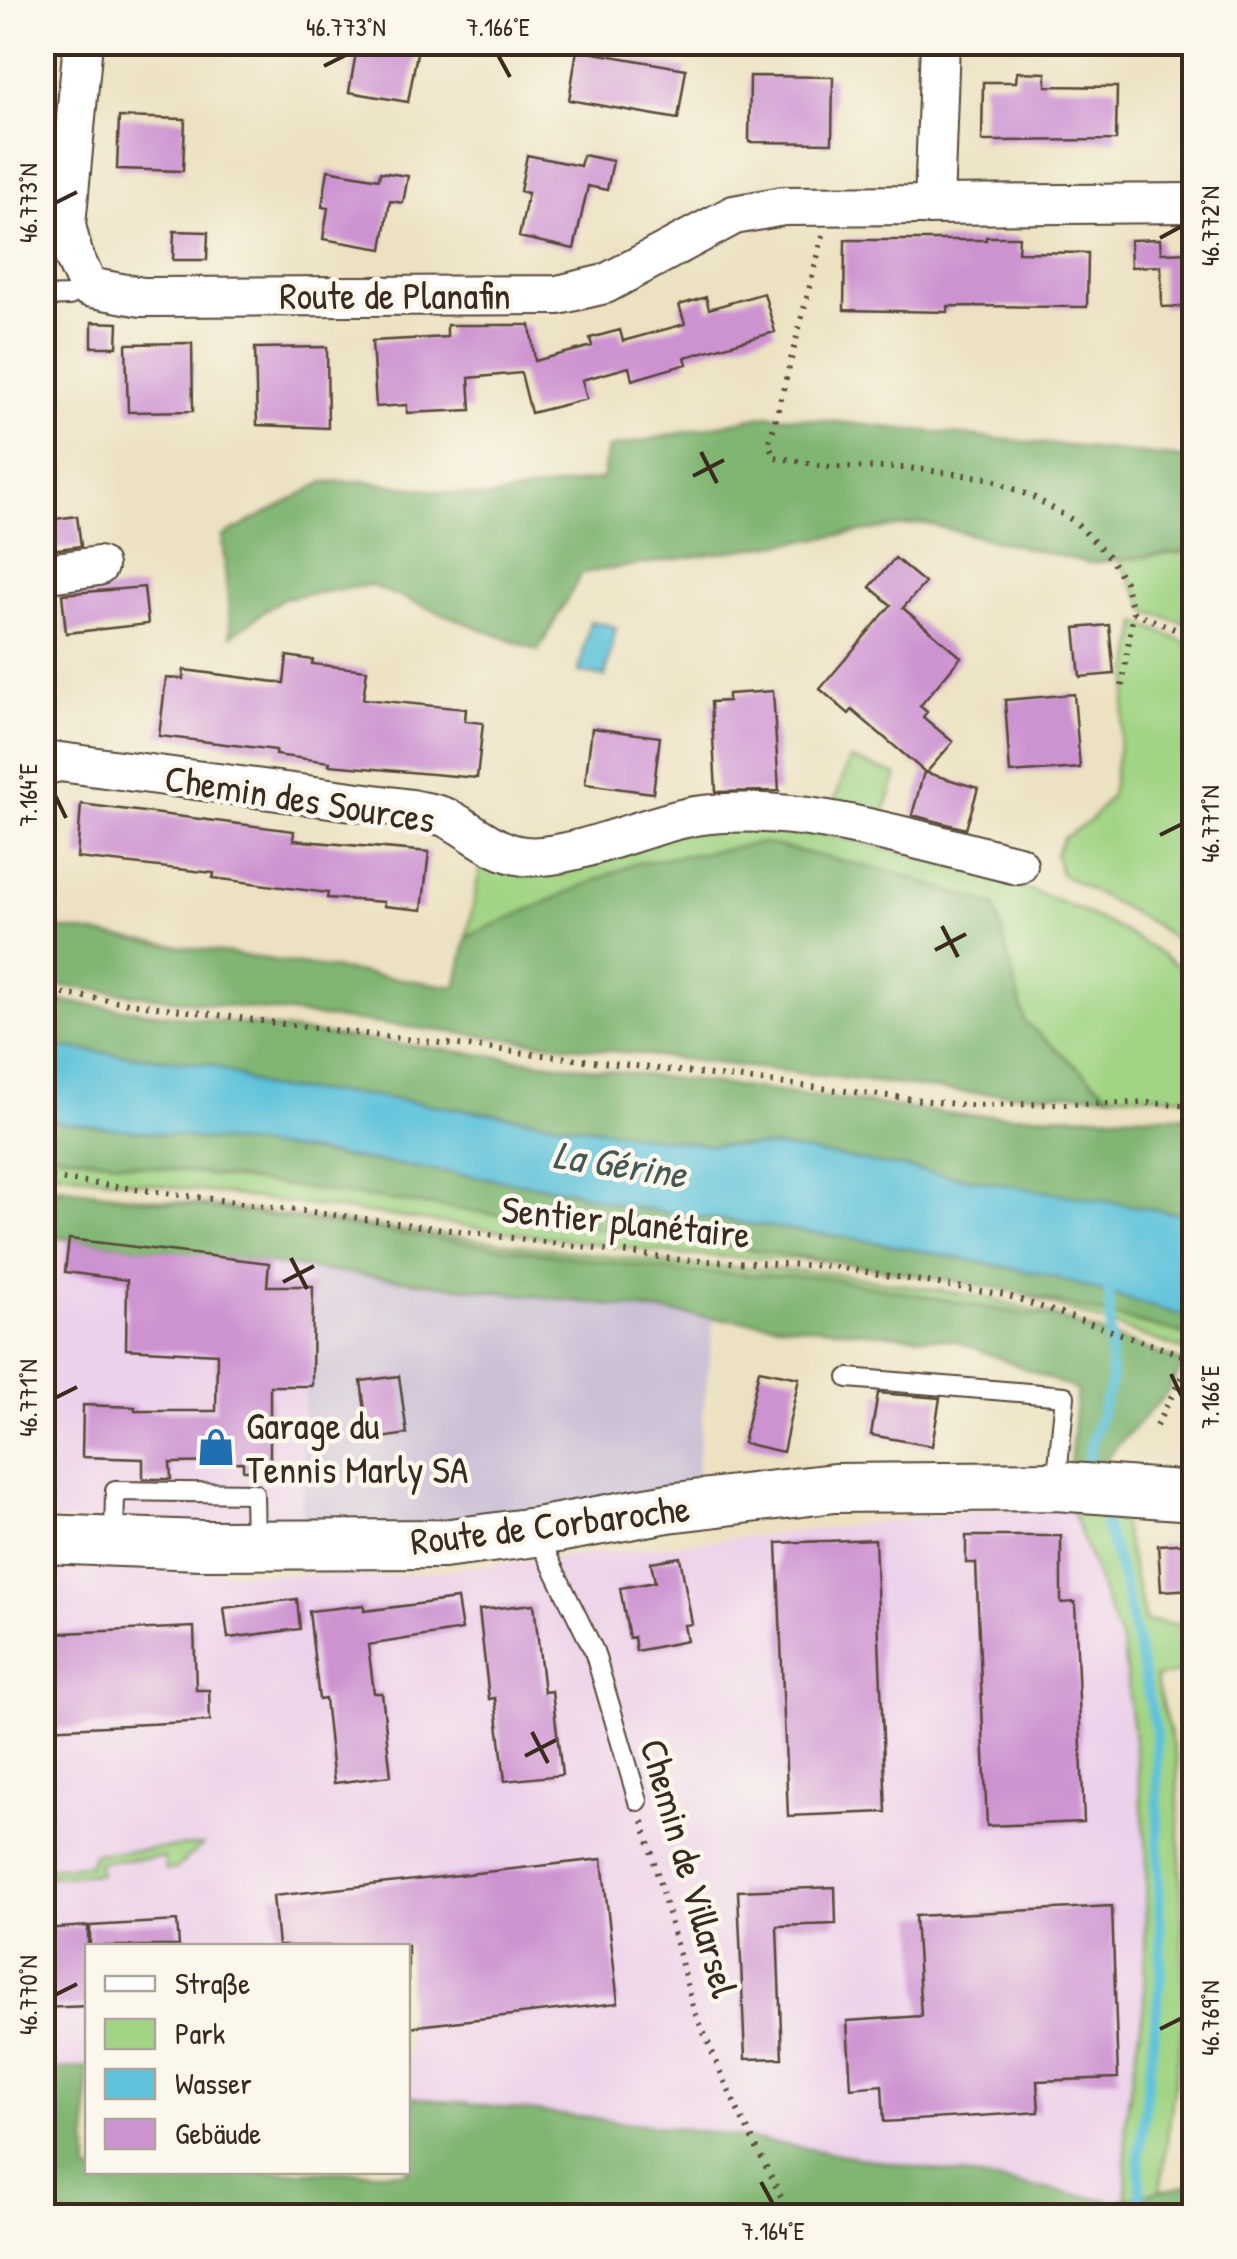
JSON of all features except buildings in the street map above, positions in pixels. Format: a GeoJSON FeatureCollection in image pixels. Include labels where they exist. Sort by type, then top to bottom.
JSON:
{"type":"FeatureCollection","features":[{"type":"Feature","properties":{"kind":"street"},"geometry":{"type":"LineString","coordinates":[[83,42],[66,225],[73,254],[88,287]]}},
{"type":"Feature","properties":{"kind":"street"},"geometry":{"type":"LineString","coordinates":[[934,205],[940,42]]}},
{"type":"Feature","properties":{"kind":"street","name":"Route de Planafin"},"geometry":{"type":"LineString","coordinates":[[88,287],[142,297],[558,295],[605,284],[734,216],[783,206],[1194,203]]}},
{"type":"Feature","properties":{"kind":"street"},"geometry":{"type":"LineString","coordinates":[[42,574],[98,566]]}},
{"type":"Feature","properties":{"kind":"street","name":"Chemin des Sources"},"geometry":{"type":"LineString","coordinates":[[42,766],[60,762],[412,809],[446,818],[484,842],[522,856],[550,855],[694,816],[770,812],[813,818],[1018,865]]}},
{"type":"Feature","properties":{"kind":"street","name":"Route de Corbaroche"},"geometry":{"type":"LineString","coordinates":[[42,1539],[114,1544],[443,1544],[668,1508],[834,1488],[1056,1486],[1194,1496]]}},
{"type":"Feature","properties":{"kind":"lane"},"geometry":{"type":"LineString","coordinates":[[42,296],[69,296],[88,287]]}},
{"type":"Feature","properties":{"kind":"lane"},"geometry":{"type":"LineString","coordinates":[[848,1378],[1065,1396],[1056,1486]]}},
{"type":"Feature","properties":{"kind":"lane","name":"Chemin de Villarsel"},"geometry":{"type":"LineString","coordinates":[[536,1532],[594,1650],[638,1801]]}},
{"type":"Feature","properties":{"kind":"path"},"geometry":{"type":"LineString","coordinates":[[830,206],[769,445],[776,457],[830,468],[908,468],[988,478],[1035,498],[1074,522],[1110,558],[1124,582],[1133,612],[1122,688]]}},
{"type":"Feature","properties":{"kind":"path"},"geometry":{"type":"LineString","coordinates":[[1133,612],[1194,637]]}},
{"type":"Feature","properties":{"kind":"path"},"geometry":{"type":"LineString","coordinates":[[42,991],[306,1027],[964,1105],[1194,1106]]}},
{"type":"Feature","properties":{"kind":"path","name":"Sentier planétaire"},"geometry":{"type":"LineString","coordinates":[[42,1177],[682,1260],[830,1266],[1006,1295],[1193,1359]]}},
{"type":"Feature","properties":{"kind":"path"},"geometry":{"type":"LineString","coordinates":[[1156,1426],[1193,1359]]}},
{"type":"Feature","properties":{"kind":"path","name":"Chemin de Villarsel"},"geometry":{"type":"LineString","coordinates":[[638,1801],[694,2010],[736,2107],[792,2216]]}},
{"type":"Feature","properties":{"kind":"shaded area"},"geometry":{"type":"Polygon","coordinates":[[[62,1238],[308,1268],[301,1531],[43,1520],[43,1389],[62,1238]]]}},
{"type":"Feature","properties":{"kind":"shaded area"},"geometry":{"type":"Polygon","coordinates":[[[308,1268],[714,1318],[694,1493],[528,1518],[301,1531],[308,1268]]]}},
{"type":"Feature","properties":{"kind":"shaded area"},"geometry":{"type":"Polygon","coordinates":[[[1085,1500],[1129,1657],[1152,1847],[1150,2003],[1133,2188],[1116,2201],[709,2132],[410,2097],[410,1944],[85,1944],[85,2067],[43,2072],[43,1567],[380,1577],[1085,1500]]]}},
{"type":"Feature","properties":{"kind":"green space"},"geometry":{"type":"Polygon","coordinates":[[[768,415],[1191,459],[1194,551],[1089,563],[922,523],[582,573],[538,651],[370,585],[283,598],[231,636],[222,537],[324,482],[362,481],[486,498],[602,479],[608,448],[768,415]]]}},
{"type":"Feature","properties":{"kind":"green space"},"geometry":{"type":"Polygon","coordinates":[[[1194,551],[1194,625],[1148,612],[1119,560],[1194,551]]]}},
{"type":"Feature","properties":{"kind":"green space"},"geometry":{"type":"Polygon","coordinates":[[[1138,622],[1194,646],[1194,954],[1155,925],[1061,874],[1055,855],[1063,838],[1090,821],[1111,795],[1138,622]]]}},
{"type":"Feature","properties":{"kind":"green space"},"geometry":{"type":"Polygon","coordinates":[[[850,759],[897,775],[880,823],[831,810],[850,759]]]}},
{"type":"Feature","properties":{"kind":"green space"},"geometry":{"type":"Polygon","coordinates":[[[773,822],[915,855],[1011,884],[1102,921],[1157,951],[1194,978],[1194,1097],[1109,1094],[1025,1022],[995,906],[895,873],[764,843],[633,864],[467,937],[482,858],[697,827],[773,822]]]}},
{"type":"Feature","properties":{"kind":"green space"},"geometry":{"type":"Polygon","coordinates":[[[763,843],[895,873],[995,906],[1025,1022],[1109,1094],[969,1093],[43,984],[43,926],[456,987],[467,937],[633,864],[763,843]]]}},
{"type":"Feature","properties":{"kind":"green space"},"geometry":{"type":"Polygon","coordinates":[[[43,999],[961,1115],[1194,1116],[1194,1216],[779,1147],[707,1145],[365,1095],[267,1088],[213,1065],[43,1046],[43,999]]]}},
{"type":"Feature","properties":{"kind":"green space"},"geometry":{"type":"Polygon","coordinates":[[[43,1120],[218,1139],[568,1190],[622,1206],[857,1239],[1043,1274],[1194,1319],[1194,1337],[1013,1291],[833,1261],[43,1152],[43,1120]]]}},
{"type":"Feature","properties":{"kind":"green space"},"geometry":{"type":"Polygon","coordinates":[[[43,1152],[833,1261],[683,1255],[43,1170],[43,1152]]]}},
{"type":"Feature","properties":{"kind":"green space"},"geometry":{"type":"Polygon","coordinates":[[[42,1185],[681,1265],[824,1272],[987,1298],[1051,1315],[1034,1316],[821,1277],[683,1272],[64,1188],[43,1202],[42,1185]]]}},
{"type":"Feature","properties":{"kind":"green space"},"geometry":{"type":"Polygon","coordinates":[[[63,1188],[683,1272],[821,1277],[1034,1316],[1051,1315],[1185,1363],[1165,1395],[1098,1466],[1070,1467],[1077,1390],[955,1340],[714,1318],[43,1236],[43,1202],[63,1188]]]}},
{"type":"Feature","properties":{"kind":"green space"},"geometry":{"type":"Polygon","coordinates":[[[1013,1291],[1194,1337],[1194,1353],[1187,1351],[1013,1291]]]}},
{"type":"Feature","properties":{"kind":"green space"},"geometry":{"type":"Polygon","coordinates":[[[1071,1508],[1120,1512],[1145,1621],[1194,1626],[1194,1669],[1155,1678],[1177,1761],[1185,2009],[1159,2199],[1127,2206],[1125,2122],[1144,2006],[1147,1850],[1123,1648],[1071,1508]]]}},
{"type":"Feature","properties":{"kind":"green space"},"geometry":{"type":"Polygon","coordinates":[[[202,1845],[176,1869],[166,1870],[164,1857],[99,1862],[100,1874],[43,1877],[43,1868],[89,1865],[93,1854],[202,1845]]]}},
{"type":"Feature","properties":{"kind":"green space"},"geometry":{"type":"Polygon","coordinates":[[[85,2067],[85,2174],[410,2174],[410,2097],[709,2132],[1115,2201],[1194,2183],[1194,2216],[43,2216],[43,2072],[85,2067]]]}},
{"type":"Feature","properties":{"kind":"water"},"geometry":{"type":"Polygon","coordinates":[[[590,621],[616,627],[605,677],[579,672],[590,621]]]}},
{"type":"Feature","properties":{"kind":"water","name":"La Gérine"},"geometry":{"type":"Polygon","coordinates":[[[43,1046],[213,1065],[267,1088],[365,1095],[707,1145],[779,1147],[1194,1216],[1194,1319],[1043,1274],[857,1239],[622,1206],[568,1190],[305,1151],[43,1120],[43,1046]]]}},
{"type":"Feature","properties":{"kind":"waterway"},"geometry":{"type":"LineString","coordinates":[[1088,1463],[1111,1382],[1109,1283]]}},
{"type":"Feature","properties":{"kind":"waterway"},"geometry":{"type":"LineString","coordinates":[[1105,1524],[1123,1582],[1156,1730],[1161,1974],[1139,2157],[1141,2216]]}},
{"type":"Feature","properties":{"kind":"place","name":"Garage du Tennis Marly SA"},"geometry":{"type":"Point","coordinates":[216,1447]}}]}
